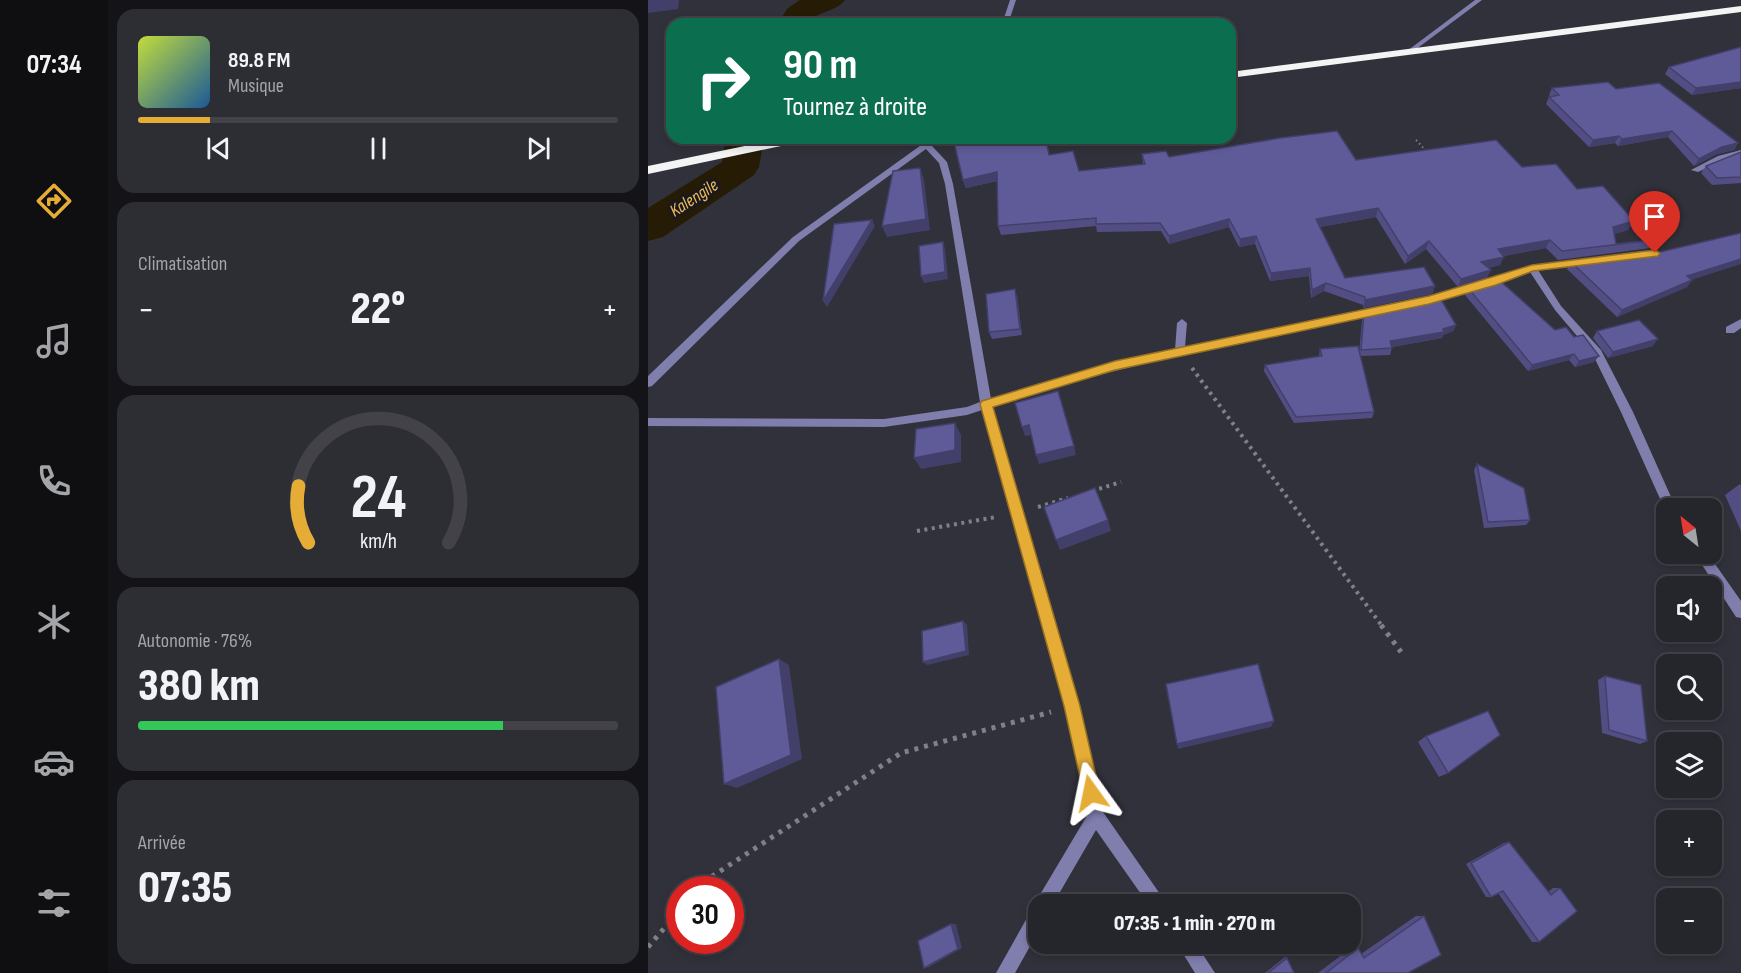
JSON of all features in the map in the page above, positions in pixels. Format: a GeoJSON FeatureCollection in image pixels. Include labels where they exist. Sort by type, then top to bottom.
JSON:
{"type":"FeatureCollection","features":[{"type":"Feature","properties":{"kind":"highway"},"geometry":{"type":"LineString","coordinates":[[1236,74],[1741,9]]}},
{"type":"Feature","properties":{"kind":"highway"},"geometry":{"type":"LineString","coordinates":[[648,170],[766,144]]}},
{"type":"Feature","properties":{"kind":"street"},"geometry":{"type":"LineString","coordinates":[[1007,18],[1013,0]]}},
{"type":"Feature","properties":{"kind":"street"},"geometry":{"type":"LineString","coordinates":[[1409,52],[1479,0]]}},
{"type":"Feature","properties":{"kind":"street"},"geometry":{"type":"LineString","coordinates":[[648,382],[796,239],[927,145],[942,162],[949,184],[986,404],[1072,706],[1096,815],[1151,894]]}},
{"type":"Feature","properties":{"kind":"street"},"geometry":{"type":"LineString","coordinates":[[1695,170],[1741,152]]}},
{"type":"Feature","properties":{"kind":"street"},"geometry":{"type":"LineString","coordinates":[[1408,304],[1493,282],[1532,268],[1596,261]]}},
{"type":"Feature","properties":{"kind":"street"},"geometry":{"type":"LineString","coordinates":[[1532,268],[1558,308],[1597,353],[1627,412],[1666,498]]}},
{"type":"Feature","properties":{"kind":"street"},"geometry":{"type":"LineString","coordinates":[[648,422],[884,423],[967,411],[1104,369],[1180,351],[1387,309]]}},
{"type":"Feature","properties":{"kind":"street"},"geometry":{"type":"LineString","coordinates":[[1180,351],[1182,323]]}},
{"type":"Feature","properties":{"kind":"street"},"geometry":{"type":"LineString","coordinates":[[1730,330],[1741,323]]}},
{"type":"Feature","properties":{"kind":"street"},"geometry":{"type":"LineString","coordinates":[[1708,564],[1741,612]]}},
{"type":"Feature","properties":{"kind":"street"},"geometry":{"type":"LineString","coordinates":[[1050,894],[1096,815]]}},
{"type":"Feature","properties":{"kind":"street"},"geometry":{"type":"LineString","coordinates":[[1005,973],[1028,933]]}},
{"type":"Feature","properties":{"kind":"street"},"geometry":{"type":"LineString","coordinates":[[1193,954],[1206,973]]}},
{"type":"Feature","properties":{"kind":"path"},"geometry":{"type":"LineString","coordinates":[[1416,140],[1432,157]]}},
{"type":"Feature","properties":{"kind":"path"},"geometry":{"type":"LineString","coordinates":[[1180,351],[1401,652]]}},
{"type":"Feature","properties":{"kind":"path"},"geometry":{"type":"LineString","coordinates":[[713,876],[901,753],[1072,706]]}},
{"type":"Feature","properties":{"kind":"path"},"geometry":{"type":"LineString","coordinates":[[648,947],[666,926]]}},
{"type":"Feature","properties":{"kind":"building"},"geometry":{"type":"Polygon","coordinates":[[[1741,47],[1741,82],[1696,88],[1669,67],[1741,47]]]}},
{"type":"Feature","properties":{"kind":"building"},"geometry":{"type":"Polygon","coordinates":[[[1608,82],[1616,89],[1659,83],[1738,143],[1722,147],[1699,159],[1672,131],[1622,139],[1619,136],[1593,140],[1549,97],[1559,95],[1552,88],[1608,82]]]}},
{"type":"Feature","properties":{"kind":"building"},"geometry":{"type":"Polygon","coordinates":[[[1337,131],[1356,160],[1496,140],[1522,167],[1556,164],[1577,189],[1603,186],[1634,221],[1613,227],[1616,244],[1663,239],[1562,251],[1550,240],[1498,249],[1504,257],[1481,262],[1491,270],[1461,279],[1429,241],[1408,256],[1378,208],[1316,219],[1345,278],[1424,267],[1435,286],[1365,300],[1365,297],[1326,283],[1312,290],[1310,268],[1271,273],[1256,236],[1240,239],[1229,219],[1169,236],[1160,223],[1096,224],[1096,218],[998,226],[997,172],[963,180],[954,144],[1047,144],[1049,155],[1073,151],[1079,171],[1145,164],[1142,154],[1166,151],[1169,157],[1337,131]]]}},
{"type":"Feature","properties":{"kind":"building"},"geometry":{"type":"Polygon","coordinates":[[[1741,152],[1741,177],[1717,178],[1706,166],[1741,152]]]}},
{"type":"Feature","properties":{"kind":"building"},"geometry":{"type":"Polygon","coordinates":[[[920,168],[926,219],[882,226],[893,171],[920,168]]]}},
{"type":"Feature","properties":{"kind":"building"},"geometry":{"type":"Polygon","coordinates":[[[872,220],[823,301],[834,224],[872,220]]]}},
{"type":"Feature","properties":{"kind":"building"},"geometry":{"type":"Polygon","coordinates":[[[1741,233],[1741,259],[1687,276],[1692,280],[1622,310],[1571,262],[1660,252],[1741,233]]]}},
{"type":"Feature","properties":{"kind":"building"},"geometry":{"type":"Polygon","coordinates":[[[943,242],[945,272],[921,276],[919,246],[943,242]]]}},
{"type":"Feature","properties":{"kind":"building"},"geometry":{"type":"Polygon","coordinates":[[[1498,279],[1555,330],[1566,327],[1574,337],[1583,335],[1599,356],[1579,361],[1574,354],[1532,365],[1468,288],[1498,279]]]}},
{"type":"Feature","properties":{"kind":"building"},"geometry":{"type":"Polygon","coordinates":[[[1015,289],[1020,329],[989,332],[986,294],[1015,289]]]}},
{"type":"Feature","properties":{"kind":"building"},"geometry":{"type":"Polygon","coordinates":[[[1439,296],[1456,325],[1443,329],[1444,332],[1390,341],[1392,348],[1361,350],[1364,313],[1439,296]]]}},
{"type":"Feature","properties":{"kind":"building"},"geometry":{"type":"Polygon","coordinates":[[[1639,320],[1658,339],[1613,352],[1597,331],[1639,320]]]}},
{"type":"Feature","properties":{"kind":"building"},"geometry":{"type":"Polygon","coordinates":[[[1358,346],[1374,412],[1296,417],[1265,365],[1322,356],[1320,349],[1358,346]]]}},
{"type":"Feature","properties":{"kind":"building"},"geometry":{"type":"Polygon","coordinates":[[[1058,391],[1074,446],[1036,455],[1029,425],[1022,427],[1015,403],[1058,391]]]}},
{"type":"Feature","properties":{"kind":"building"},"geometry":{"type":"Polygon","coordinates":[[[955,423],[955,450],[914,458],[916,429],[955,423]]]}},
{"type":"Feature","properties":{"kind":"building"},"geometry":{"type":"Polygon","coordinates":[[[1477,464],[1524,488],[1530,520],[1488,522],[1477,464]]]}},
{"type":"Feature","properties":{"kind":"building"},"geometry":{"type":"Polygon","coordinates":[[[1095,488],[1108,520],[1056,540],[1044,507],[1095,488]]]}},
{"type":"Feature","properties":{"kind":"building"},"geometry":{"type":"Polygon","coordinates":[[[963,621],[966,651],[923,662],[922,631],[963,621]]]}},
{"type":"Feature","properties":{"kind":"building"},"geometry":{"type":"Polygon","coordinates":[[[779,659],[791,755],[724,784],[716,687],[779,659]]]}},
{"type":"Feature","properties":{"kind":"building"},"geometry":{"type":"Polygon","coordinates":[[[1258,664],[1274,721],[1177,744],[1166,684],[1258,664]]]}},
{"type":"Feature","properties":{"kind":"building"},"geometry":{"type":"Polygon","coordinates":[[[1605,676],[1641,685],[1647,741],[1609,730],[1605,676]]]}},
{"type":"Feature","properties":{"kind":"building"},"geometry":{"type":"Polygon","coordinates":[[[1488,711],[1500,735],[1448,773],[1426,736],[1488,711]]]}},
{"type":"Feature","properties":{"kind":"building"},"geometry":{"type":"Polygon","coordinates":[[[1509,842],[1551,895],[1560,888],[1577,911],[1539,942],[1503,891],[1491,897],[1471,863],[1509,842]]]}},
{"type":"Feature","properties":{"kind":"building"},"geometry":{"type":"Polygon","coordinates":[[[1424,916],[1441,955],[1408,973],[1326,973],[1350,954],[1361,953],[1364,958],[1424,916]]]}},
{"type":"Feature","properties":{"kind":"building"},"geometry":{"type":"Polygon","coordinates":[[[951,924],[958,949],[924,968],[918,941],[951,924]]]}},
{"type":"Feature","properties":{"kind":"building"},"geometry":{"type":"Polygon","coordinates":[[[1287,958],[1294,973],[1268,973],[1287,958]]]}},
{"type":"Feature","properties":{"kind":"waterway"},"geometry":{"type":"LineString","coordinates":[[796,18],[808,8],[830,0]]}},
{"type":"Feature","properties":{"kind":"waterway","name":"Kalengile"},"geometry":{"type":"LineString","coordinates":[[648,228],[740,167],[744,144]]}},
{"type":"Feature","properties":{"kind":"route"},"geometry":{"type":"LineString","coordinates":[[1091,793],[1072,706],[986,404],[1035,387],[1115,366],[1429,300],[1532,268],[1655,253]]}}]}
